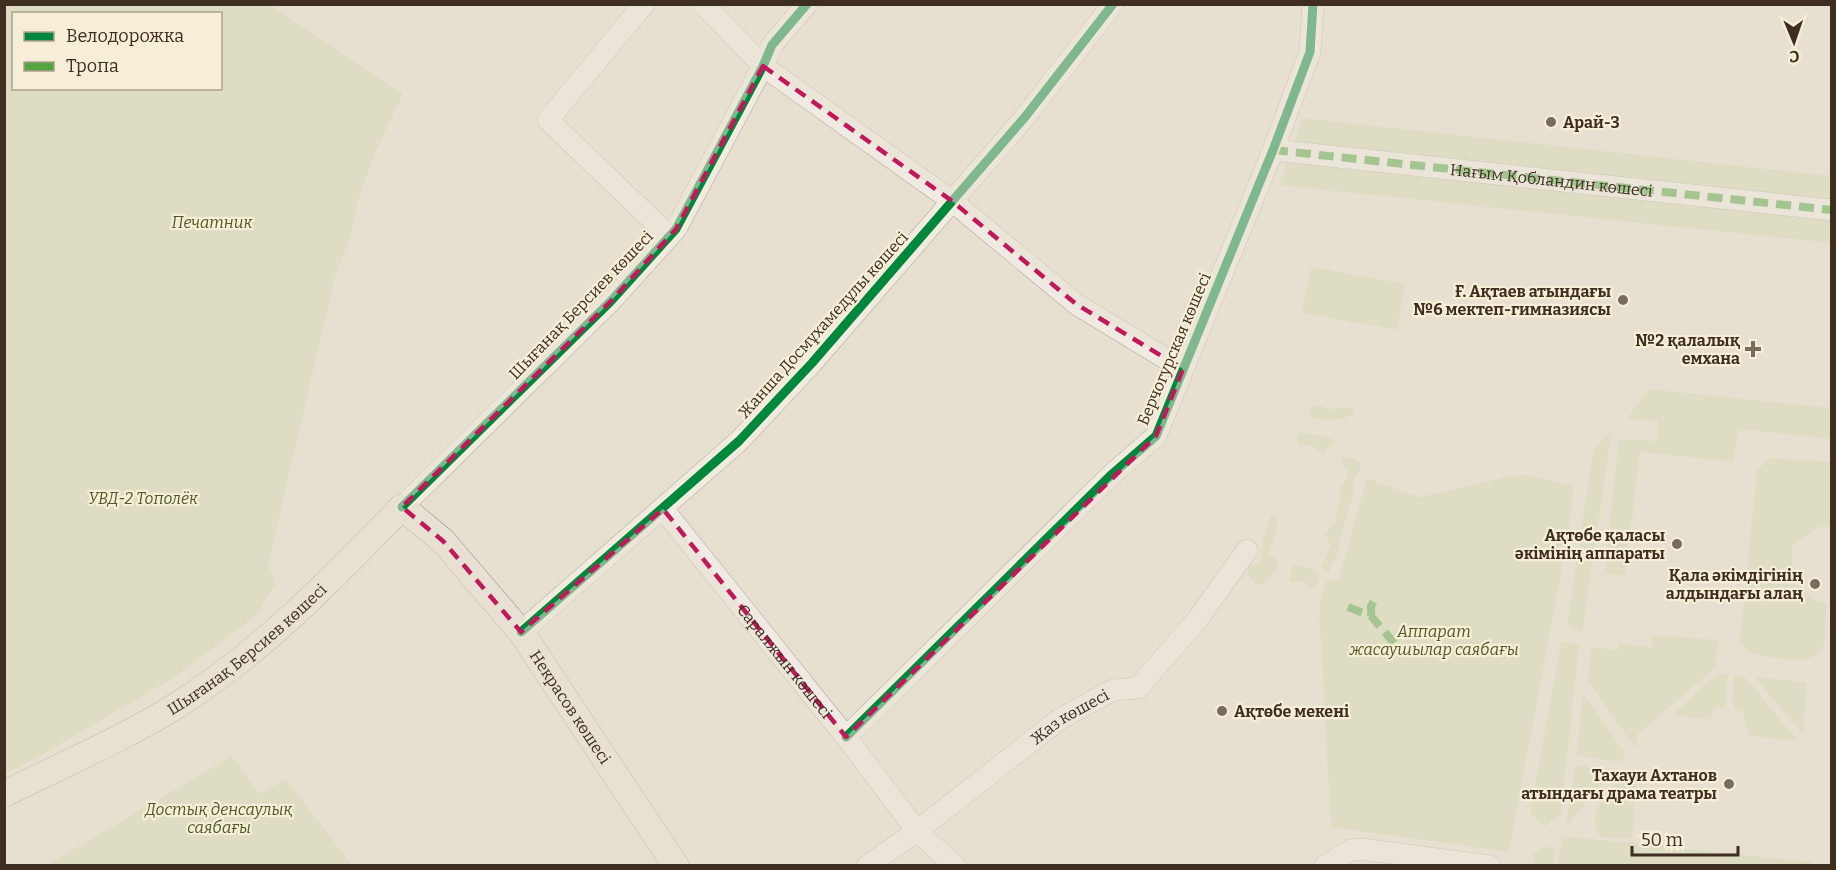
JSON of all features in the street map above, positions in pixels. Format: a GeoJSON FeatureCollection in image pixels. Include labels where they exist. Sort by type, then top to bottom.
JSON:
{"type":"FeatureCollection","features":[{"type":"Feature","properties":{"kind":"main road","name":"Некрасов көшесі"},"geometry":{"type":"LineString","coordinates":[[402,507],[443,541],[521,632],[676,866]]}},
{"type":"Feature","properties":{"kind":"main road","name":"Шығанақ Берсиев көшесі"},"geometry":{"type":"LineString","coordinates":[[4,794],[175,706],[237,663],[319,592],[402,507]]}},
{"type":"Feature","properties":{"kind":"street"},"geometry":{"type":"LineString","coordinates":[[644,4],[548,120],[669,236]]}},
{"type":"Feature","properties":{"kind":"street"},"geometry":{"type":"LineString","coordinates":[[703,4],[764,66],[952,201],[1076,304],[1183,369]]}},
{"type":"Feature","properties":{"kind":"street","name":"Шығанақ Берсиев көшесі"},"geometry":{"type":"LineString","coordinates":[[402,507],[611,301],[669,236],[764,66],[772,45],[807,4]]}},
{"type":"Feature","properties":{"kind":"street","name":"Жанша Досмұхамедұлы көшесі"},"geometry":{"type":"LineString","coordinates":[[521,632],[739,441],[812,363],[1026,117],[1113,4]]}},
{"type":"Feature","properties":{"kind":"street","name":"Берчогурская көшесі"},"geometry":{"type":"LineString","coordinates":[[846,737],[1110,476],[1156,436],[1273,150],[1310,52],[1313,4]]}},
{"type":"Feature","properties":{"kind":"street","name":"Нағым Қобландин көшесі"},"geometry":{"type":"LineString","coordinates":[[1273,150],[1832,210]]}},
{"type":"Feature","properties":{"kind":"street","name":"Саралжын көшесі"},"geometry":{"type":"LineString","coordinates":[[663,509],[846,737],[917,831],[955,866]]}},
{"type":"Feature","properties":{"kind":"street","name":"Жаз көшесі"},"geometry":{"type":"LineString","coordinates":[[867,866],[917,831],[1060,719],[1113,690],[1138,688],[1197,620],[1247,550]]}},
{"type":"Feature","properties":{"kind":"street"},"geometry":{"type":"LineString","coordinates":[[1325,866],[1351,850],[1362,849],[1490,866]]}},
{"type":"Feature","properties":{"kind":"highlighted area"},"geometry":{"type":"Polygon","coordinates":[[[763,66],[952,201],[1076,304],[1183,369],[1156,436],[846,737],[663,509],[521,632],[443,541],[402,507],[611,301],[676,229],[763,66]]]}},
{"type":"Feature","properties":{"kind":"green space"},"geometry":{"type":"Polygon","coordinates":[[[4,5],[270,5],[403,94],[375,153],[358,200],[351,237],[336,273],[268,565],[276,583],[257,615],[172,679],[5,774],[4,5]]]}},
{"type":"Feature","properties":{"kind":"green space"},"geometry":{"type":"Polygon","coordinates":[[[1303,118],[1831,176],[1831,243],[1279,185],[1303,118]]]}},
{"type":"Feature","properties":{"kind":"green space"},"geometry":{"type":"Polygon","coordinates":[[[1311,267],[1405,284],[1397,330],[1302,313],[1311,267]]]}},
{"type":"Feature","properties":{"kind":"green space"},"geometry":{"type":"Polygon","coordinates":[[[1648,389],[1831,408],[1831,439],[1738,429],[1734,462],[1640,452],[1625,576],[1604,574],[1619,439],[1657,441],[1658,421],[1627,419],[1648,389]]]}},
{"type":"Feature","properties":{"kind":"green space"},"geometry":{"type":"Polygon","coordinates":[[[1319,405],[1328,409],[1352,407],[1355,413],[1336,419],[1315,419],[1309,413],[1309,407],[1319,405]]]}},
{"type":"Feature","properties":{"kind":"green space"},"geometry":{"type":"Polygon","coordinates":[[[1612,430],[1582,633],[1567,624],[1593,451],[1612,430]]]}},
{"type":"Feature","properties":{"kind":"green space"},"geometry":{"type":"Polygon","coordinates":[[[1298,432],[1337,441],[1322,453],[1311,445],[1300,446],[1296,439],[1298,432]]]}},
{"type":"Feature","properties":{"kind":"green space"},"geometry":{"type":"Polygon","coordinates":[[[1342,457],[1354,458],[1362,465],[1353,482],[1353,496],[1339,541],[1339,551],[1329,572],[1321,568],[1331,545],[1325,534],[1337,520],[1340,489],[1346,480],[1348,470],[1342,464],[1342,457]]]}},
{"type":"Feature","properties":{"kind":"green space"},"geometry":{"type":"Polygon","coordinates":[[[1770,458],[1831,464],[1831,524],[1819,527],[1793,544],[1791,577],[1811,597],[1827,604],[1823,646],[1812,658],[1802,660],[1749,653],[1740,642],[1757,470],[1770,458]]]}},
{"type":"Feature","properties":{"kind":"green space","name":"Аппарат жасаушылар саябағы"},"geometry":{"type":"Polygon","coordinates":[[[1521,474],[1574,486],[1568,536],[1509,852],[1331,827],[1319,607],[1327,579],[1338,581],[1367,478],[1419,497],[1521,474]]]}},
{"type":"Feature","properties":{"kind":"green space"},"geometry":{"type":"Polygon","coordinates":[[[1276,515],[1278,524],[1269,553],[1277,561],[1277,568],[1266,583],[1256,585],[1247,574],[1249,566],[1261,563],[1263,539],[1271,516],[1276,515]]]}},
{"type":"Feature","properties":{"kind":"green space"},"geometry":{"type":"Polygon","coordinates":[[[1293,565],[1314,569],[1319,573],[1319,580],[1315,587],[1310,588],[1304,581],[1290,582],[1293,565]]]}},
{"type":"Feature","properties":{"kind":"green space"},"geometry":{"type":"Polygon","coordinates":[[[1653,635],[1718,640],[1715,668],[1638,734],[1636,749],[1588,681],[1591,647],[1618,650],[1619,644],[1651,647],[1653,635]]]}},
{"type":"Feature","properties":{"kind":"green space"},"geometry":{"type":"Polygon","coordinates":[[[1561,642],[1579,644],[1561,814],[1544,827],[1530,813],[1561,642]]]}},
{"type":"Feature","properties":{"kind":"green space"},"geometry":{"type":"Polygon","coordinates":[[[1718,673],[1728,675],[1725,706],[1714,709],[1710,720],[1672,715],[1718,673]]]}},
{"type":"Feature","properties":{"kind":"green space"},"geometry":{"type":"Polygon","coordinates":[[[1734,675],[1744,676],[1798,741],[1749,736],[1742,711],[1737,711],[1732,702],[1734,675]]]}},
{"type":"Feature","properties":{"kind":"green space"},"geometry":{"type":"Polygon","coordinates":[[[1754,677],[1807,682],[1803,734],[1754,677]]]}},
{"type":"Feature","properties":{"kind":"green space"},"geometry":{"type":"Polygon","coordinates":[[[1583,693],[1625,753],[1621,762],[1576,756],[1583,693]]]}},
{"type":"Feature","properties":{"kind":"green space","name":"Достық денсаулық саябағы"},"geometry":{"type":"Polygon","coordinates":[[[232,756],[259,794],[286,779],[352,865],[47,865],[232,756]]]}},
{"type":"Feature","properties":{"kind":"green space"},"geometry":{"type":"Polygon","coordinates":[[[1575,765],[1615,769],[1566,826],[1575,765]]]}},
{"type":"Feature","properties":{"kind":"green space"},"geometry":{"type":"Polygon","coordinates":[[[1617,780],[1637,782],[1632,839],[1600,837],[1596,829],[1598,807],[1617,780]]]}},
{"type":"Feature","properties":{"kind":"green space"},"geometry":{"type":"Polygon","coordinates":[[[1562,836],[1812,862],[1812,865],[1558,865],[1562,836]]]}},
{"type":"Feature","properties":{"kind":"green space"},"geometry":{"type":"Polygon","coordinates":[[[1547,846],[1554,850],[1553,865],[1535,865],[1532,855],[1547,846]]]}},
{"type":"Feature","properties":{"kind":"marked path"},"geometry":{"type":"LineString","coordinates":[[1273,150],[1832,210]]}},
{"type":"Feature","properties":{"kind":"marked path"},"geometry":{"type":"LineString","coordinates":[[1371,616],[1371,606],[1376,597]]}},
{"type":"Feature","properties":{"kind":"marked path"},"geometry":{"type":"LineString","coordinates":[[1348,607],[1371,616],[1394,643]]}},
{"type":"Feature","properties":{"kind":"cycle path"},"geometry":{"type":"LineString","coordinates":[[402,507],[611,301],[676,229],[772,45],[807,4]]}},
{"type":"Feature","properties":{"kind":"cycle path"},"geometry":{"type":"LineString","coordinates":[[521,632],[739,441],[812,363],[1025,117],[1113,4]]}},
{"type":"Feature","properties":{"kind":"cycle path"},"geometry":{"type":"LineString","coordinates":[[846,737],[1110,476],[1156,436],[1273,150],[1310,52],[1313,4]]}},
{"type":"Feature","properties":{"kind":"place","name":"Арай-3"},"geometry":{"type":"Point","coordinates":[1551,122]}},
{"type":"Feature","properties":{"kind":"place","name":"Ғ. Ақтаев атындағы №6 мектеп-гимназиясы"},"geometry":{"type":"Point","coordinates":[1623,300]}},
{"type":"Feature","properties":{"kind":"place","name":"№2 қалалық емхана"},"geometry":{"type":"Point","coordinates":[1753,349]}},
{"type":"Feature","properties":{"kind":"place","name":"Ақтөбе қаласы әкімінің аппараты"},"geometry":{"type":"Point","coordinates":[1677,544]}},
{"type":"Feature","properties":{"kind":"place","name":"Қала әкімдігінің алдындағы алаң"},"geometry":{"type":"Point","coordinates":[1815,584]}},
{"type":"Feature","properties":{"kind":"place","name":"Ақтөбе мекені"},"geometry":{"type":"Point","coordinates":[1222,711]}},
{"type":"Feature","properties":{"kind":"place","name":"Тахауи Ахтанов атындағы драма театры"},"geometry":{"type":"Point","coordinates":[1729,784]}},
{"type":"Feature","properties":{"kind":"park label","name":"Печатник"},"geometry":{"type":"Point","coordinates":[212,222]}},
{"type":"Feature","properties":{"kind":"park label","name":"УВД-2 Тополёк"},"geometry":{"type":"Point","coordinates":[143,498]}}]}
